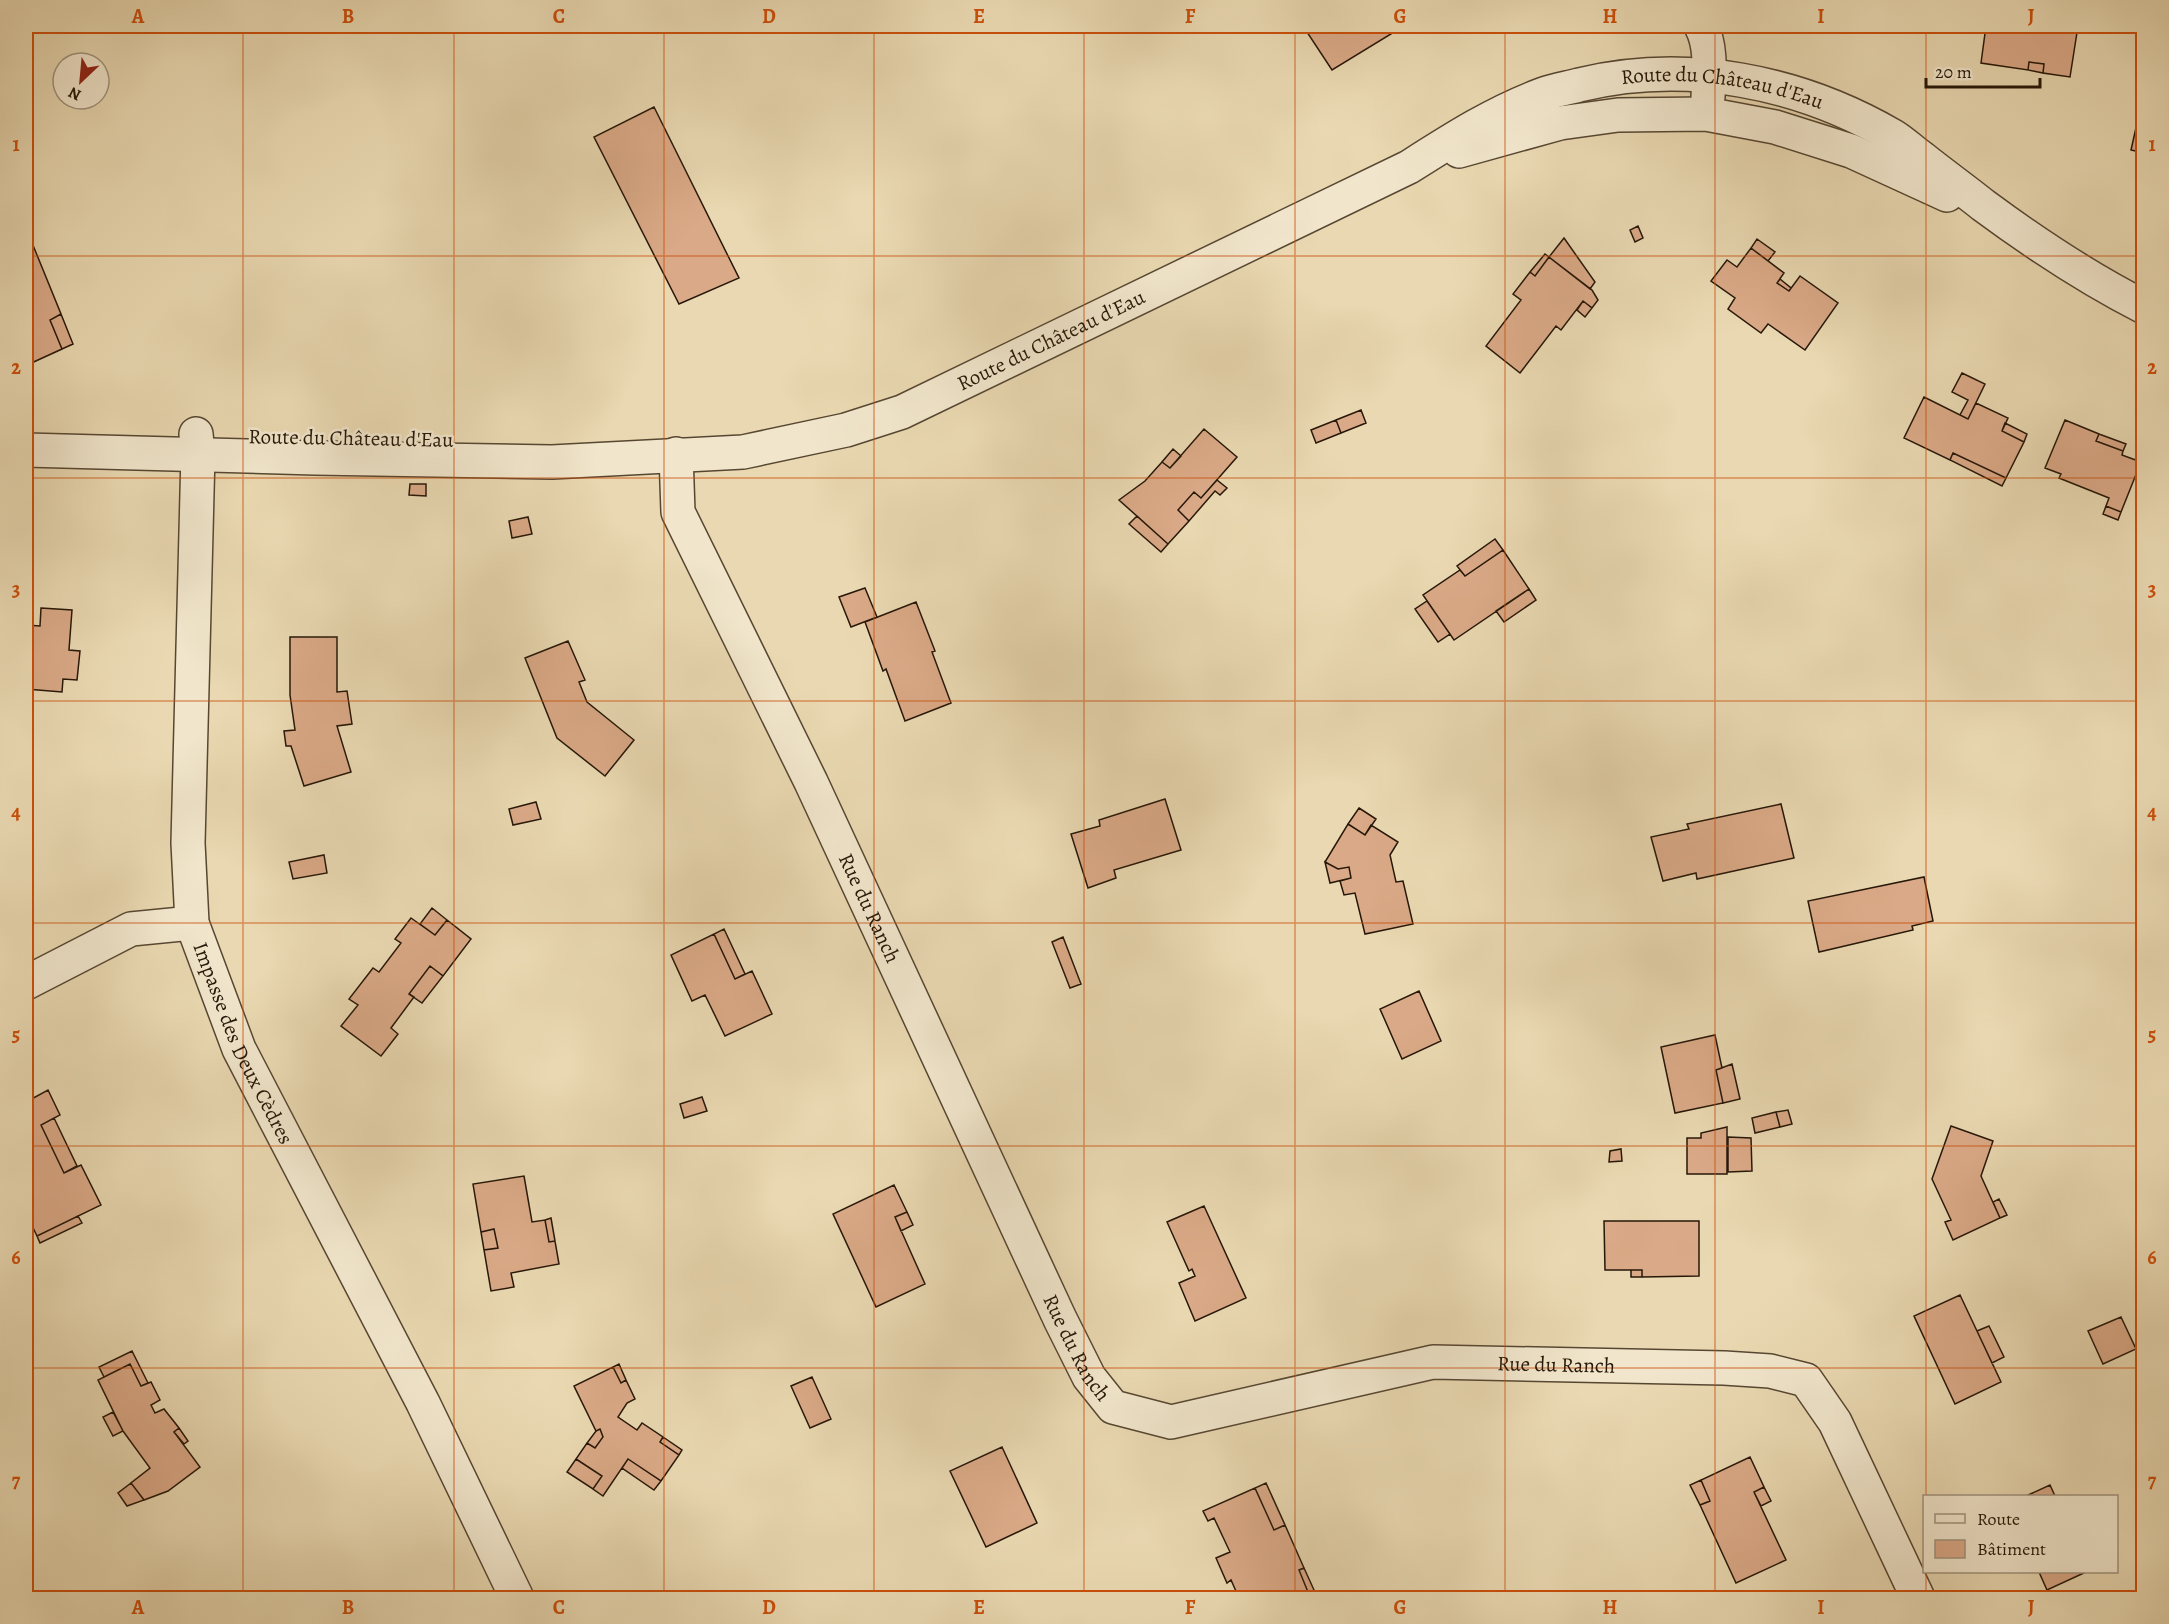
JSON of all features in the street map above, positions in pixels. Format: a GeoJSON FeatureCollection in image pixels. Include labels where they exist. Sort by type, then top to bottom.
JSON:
{"type":"FeatureCollection","features":[{"type":"Feature","properties":{"kind":"street"},"geometry":{"type":"LineString","coordinates":[[1701,26],[1704,31],[1709,61],[1706,114]]}},
{"type":"Feature","properties":{"kind":"street","name":"Route du Château d'Eau"},"geometry":{"type":"LineString","coordinates":[[26,450],[197,444],[550,442],[676,454],[743,452],[791,443],[846,430],[902,412],[1409,167],[1476,124],[1545,94],[1608,78],[1709,75],[1745,80],[1797,92],[1894,137],[2017,230]]}},
{"type":"Feature","properties":{"kind":"street","name":"Route du Château d'Eau"},"geometry":{"type":"LineString","coordinates":[[1409,167],[1486,142],[1560,123],[1618,115],[1706,114],[1775,127],[1851,151],[1915,179],[2017,230],[2131,300]]}},
{"type":"Feature","properties":{"kind":"street","name":"Route du Château d'Eau"},"geometry":{"type":"LineString","coordinates":[[26,430],[197,444]]}},
{"type":"Feature","properties":{"kind":"street","name":"Impasse des Deux Cèdres"},"geometry":{"type":"LineString","coordinates":[[197,444],[188,843],[192,923],[239,1049],[423,1404],[516,1599]]}},
{"type":"Feature","properties":{"kind":"street","name":"Rue du Ranch"},"geometry":{"type":"LineString","coordinates":[[676,454],[678,513],[812,782],[1060,1319],[1089,1377],[1113,1407],[1171,1422],[1432,1362],[1770,1371],[1806,1380],[1835,1422],[1918,1599]]}},
{"type":"Feature","properties":{"kind":"street"},"geometry":{"type":"LineString","coordinates":[[26,983],[131,929],[192,923]]}},
{"type":"Feature","properties":{"kind":"building"},"geometry":{"type":"Polygon","coordinates":[[[1303,26],[1404,26],[1332,70],[1303,26]]]}},
{"type":"Feature","properties":{"kind":"building"},"geometry":{"type":"Polygon","coordinates":[[[1986,26],[2078,26],[2070,77],[2043,73],[2044,64],[2029,62],[2028,70],[1981,63],[1986,26]]]}},
{"type":"Feature","properties":{"kind":"building"},"geometry":{"type":"Polygon","coordinates":[[[2029,62],[2044,64],[2043,73],[2028,70],[2029,62]]]}},
{"type":"Feature","properties":{"kind":"building"},"geometry":{"type":"Polygon","coordinates":[[[2144,92],[2144,153],[2131,150],[2144,92]]]}},
{"type":"Feature","properties":{"kind":"building"},"geometry":{"type":"Polygon","coordinates":[[[654,107],[739,278],[679,304],[594,137],[654,107]]]}},
{"type":"Feature","properties":{"kind":"building"},"geometry":{"type":"Polygon","coordinates":[[[1638,226],[1643,238],[1635,242],[1630,230],[1638,226]]]}},
{"type":"Feature","properties":{"kind":"building"},"geometry":{"type":"Polygon","coordinates":[[[26,228],[61,314],[50,320],[62,349],[27,365],[26,228]]]}},
{"type":"Feature","properties":{"kind":"building"},"geometry":{"type":"Polygon","coordinates":[[[1564,238],[1595,282],[1590,289],[1549,257],[1564,238]]]}},
{"type":"Feature","properties":{"kind":"building"},"geometry":{"type":"Polygon","coordinates":[[[1757,239],[1775,252],[1768,261],[1751,248],[1757,239]]]}},
{"type":"Feature","properties":{"kind":"building"},"geometry":{"type":"Polygon","coordinates":[[[1751,248],[1784,273],[1777,283],[1789,291],[1800,276],[1838,303],[1805,350],[1768,324],[1761,333],[1728,309],[1735,298],[1711,281],[1727,260],[1737,267],[1751,248]]]}},
{"type":"Feature","properties":{"kind":"building"},"geometry":{"type":"Polygon","coordinates":[[[1545,254],[1549,257],[1535,276],[1530,272],[1545,254]]]}},
{"type":"Feature","properties":{"kind":"building"},"geometry":{"type":"Polygon","coordinates":[[[1549,257],[1592,290],[1598,300],[1592,308],[1583,301],[1561,330],[1556,326],[1520,373],[1486,346],[1521,300],[1513,294],[1530,272],[1535,276],[1549,257]]]}},
{"type":"Feature","properties":{"kind":"building"},"geometry":{"type":"Polygon","coordinates":[[[1780,279],[1791,288],[1789,291],[1777,283],[1780,279]]]}},
{"type":"Feature","properties":{"kind":"building"},"geometry":{"type":"Polygon","coordinates":[[[1583,301],[1592,308],[1585,317],[1577,310],[1583,301]]]}},
{"type":"Feature","properties":{"kind":"building"},"geometry":{"type":"Polygon","coordinates":[[[61,314],[73,344],[62,349],[50,320],[61,314]]]}},
{"type":"Feature","properties":{"kind":"building"},"geometry":{"type":"Polygon","coordinates":[[[1962,373],[1985,384],[1968,419],[1960,415],[1968,400],[1952,392],[1962,373]]]}},
{"type":"Feature","properties":{"kind":"building"},"geometry":{"type":"Polygon","coordinates":[[[1924,397],[1968,419],[1976,403],[2008,418],[2002,431],[2024,442],[2006,478],[1953,453],[1950,460],[1904,438],[1924,397]]]}},
{"type":"Feature","properties":{"kind":"building"},"geometry":{"type":"Polygon","coordinates":[[[1361,410],[1366,423],[1341,433],[1336,420],[1361,410]]]}},
{"type":"Feature","properties":{"kind":"building"},"geometry":{"type":"Polygon","coordinates":[[[1336,420],[1341,433],[1316,443],[1311,430],[1336,420]]]}},
{"type":"Feature","properties":{"kind":"building"},"geometry":{"type":"Polygon","coordinates":[[[2065,420],[2099,434],[2096,441],[2123,451],[2122,455],[2141,462],[2121,512],[2106,506],[2109,498],[2059,478],[2061,474],[2045,468],[2065,420]]]}},
{"type":"Feature","properties":{"kind":"building"},"geometry":{"type":"Polygon","coordinates":[[[2005,423],[2027,434],[2024,442],[2002,431],[2005,423]]]}},
{"type":"Feature","properties":{"kind":"building"},"geometry":{"type":"Polygon","coordinates":[[[1204,429],[1237,457],[1201,498],[1194,492],[1178,510],[1189,521],[1168,544],[1119,500],[1145,481],[1162,462],[1170,468],[1204,429]]]}},
{"type":"Feature","properties":{"kind":"building"},"geometry":{"type":"Polygon","coordinates":[[[2099,434],[2126,444],[2123,451],[2096,441],[2099,434]]]}},
{"type":"Feature","properties":{"kind":"building"},"geometry":{"type":"Polygon","coordinates":[[[1173,449],[1181,456],[1170,468],[1162,462],[1173,449]]]}},
{"type":"Feature","properties":{"kind":"building"},"geometry":{"type":"Polygon","coordinates":[[[1953,453],[2006,478],[2002,486],[1950,460],[1953,453]]]}},
{"type":"Feature","properties":{"kind":"building"},"geometry":{"type":"Polygon","coordinates":[[[1217,480],[1227,488],[1220,495],[1215,491],[1189,521],[1178,510],[1194,492],[1201,498],[1217,480]]]}},
{"type":"Feature","properties":{"kind":"building"},"geometry":{"type":"Polygon","coordinates":[[[410,484],[426,484],[426,496],[409,495],[410,484]]]}},
{"type":"Feature","properties":{"kind":"building"},"geometry":{"type":"Polygon","coordinates":[[[2106,506],[2121,512],[2118,520],[2103,514],[2106,506]]]}},
{"type":"Feature","properties":{"kind":"building"},"geometry":{"type":"Polygon","coordinates":[[[1137,516],[1168,544],[1161,552],[1129,524],[1137,516]]]}},
{"type":"Feature","properties":{"kind":"building"},"geometry":{"type":"Polygon","coordinates":[[[528,517],[532,534],[512,538],[509,521],[528,517]]]}},
{"type":"Feature","properties":{"kind":"building"},"geometry":{"type":"Polygon","coordinates":[[[1495,539],[1503,550],[1465,576],[1457,566],[1495,539]]]}},
{"type":"Feature","properties":{"kind":"building"},"geometry":{"type":"Polygon","coordinates":[[[1503,550],[1529,589],[1454,640],[1423,595],[1460,570],[1465,576],[1503,550]]]}},
{"type":"Feature","properties":{"kind":"building"},"geometry":{"type":"Polygon","coordinates":[[[865,588],[877,617],[851,627],[839,597],[865,588]]]}},
{"type":"Feature","properties":{"kind":"building"},"geometry":{"type":"Polygon","coordinates":[[[1529,589],[1536,600],[1504,622],[1496,611],[1529,589]]]}},
{"type":"Feature","properties":{"kind":"building"},"geometry":{"type":"Polygon","coordinates":[[[1427,601],[1450,634],[1438,642],[1415,609],[1427,601]]]}},
{"type":"Feature","properties":{"kind":"building"},"geometry":{"type":"Polygon","coordinates":[[[916,602],[935,651],[932,652],[951,703],[905,721],[886,669],[883,671],[865,622],[916,602]]]}},
{"type":"Feature","properties":{"kind":"building"},"geometry":{"type":"Polygon","coordinates":[[[41,608],[72,610],[69,650],[80,651],[77,680],[63,679],[62,692],[26,689],[26,625],[40,626],[41,608]]]}},
{"type":"Feature","properties":{"kind":"building"},"geometry":{"type":"Polygon","coordinates":[[[290,637],[337,637],[337,692],[347,691],[352,724],[337,726],[351,772],[304,786],[291,746],[286,746],[284,731],[295,730],[290,695],[290,637]]]}},
{"type":"Feature","properties":{"kind":"building"},"geometry":{"type":"Polygon","coordinates":[[[568,641],[585,680],[579,682],[587,702],[634,740],[605,776],[557,738],[525,658],[568,641]]]}},
{"type":"Feature","properties":{"kind":"building"},"geometry":{"type":"Polygon","coordinates":[[[1165,799],[1181,850],[1114,870],[1116,878],[1088,888],[1071,834],[1100,826],[1099,820],[1165,799]]]}},
{"type":"Feature","properties":{"kind":"building"},"geometry":{"type":"Polygon","coordinates":[[[536,802],[541,819],[513,825],[509,809],[536,802]]]}},
{"type":"Feature","properties":{"kind":"building"},"geometry":{"type":"Polygon","coordinates":[[[1781,804],[1794,858],[1697,879],[1696,873],[1663,881],[1651,837],[1689,829],[1687,824],[1781,804]]]}},
{"type":"Feature","properties":{"kind":"building"},"geometry":{"type":"Polygon","coordinates":[[[1359,808],[1376,819],[1365,835],[1348,824],[1359,808]]]}},
{"type":"Feature","properties":{"kind":"building"},"geometry":{"type":"Polygon","coordinates":[[[1348,824],[1365,835],[1371,825],[1398,842],[1390,855],[1396,882],[1403,881],[1413,924],[1365,934],[1355,893],[1344,895],[1340,881],[1351,878],[1349,867],[1338,869],[1325,862],[1348,824]]]}},
{"type":"Feature","properties":{"kind":"building"},"geometry":{"type":"Polygon","coordinates":[[[324,855],[327,873],[293,879],[289,862],[324,855]]]}},
{"type":"Feature","properties":{"kind":"building"},"geometry":{"type":"Polygon","coordinates":[[[1325,862],[1338,869],[1349,867],[1351,878],[1330,883],[1325,862]]]}},
{"type":"Feature","properties":{"kind":"building"},"geometry":{"type":"Polygon","coordinates":[[[1924,877],[1933,921],[1912,926],[1913,930],[1819,952],[1808,901],[1924,877]]]}},
{"type":"Feature","properties":{"kind":"building"},"geometry":{"type":"Polygon","coordinates":[[[432,908],[447,920],[435,935],[420,924],[432,908]]]}},
{"type":"Feature","properties":{"kind":"building"},"geometry":{"type":"Polygon","coordinates":[[[411,918],[435,935],[447,920],[471,939],[443,976],[430,966],[409,994],[414,997],[391,1028],[398,1034],[381,1056],[341,1026],[358,1005],[349,999],[373,968],[379,972],[401,943],[395,939],[411,918]]]}},
{"type":"Feature","properties":{"kind":"building"},"geometry":{"type":"Polygon","coordinates":[[[724,929],[745,974],[735,979],[714,934],[724,929]]]}},
{"type":"Feature","properties":{"kind":"building"},"geometry":{"type":"Polygon","coordinates":[[[714,934],[735,979],[752,971],[772,1014],[725,1036],[705,995],[692,1001],[671,955],[714,934]]]}},
{"type":"Feature","properties":{"kind":"building"},"geometry":{"type":"Polygon","coordinates":[[[1063,937],[1081,984],[1070,988],[1052,942],[1063,937]]]}},
{"type":"Feature","properties":{"kind":"building"},"geometry":{"type":"Polygon","coordinates":[[[430,966],[443,976],[422,1003],[409,994],[430,966]]]}},
{"type":"Feature","properties":{"kind":"building"},"geometry":{"type":"Polygon","coordinates":[[[1419,991],[1441,1041],[1402,1059],[1380,1009],[1419,991]]]}},
{"type":"Feature","properties":{"kind":"building"},"geometry":{"type":"Polygon","coordinates":[[[1715,1035],[1722,1068],[1716,1070],[1723,1103],[1675,1113],[1661,1047],[1715,1035]]]}},
{"type":"Feature","properties":{"kind":"building"},"geometry":{"type":"Polygon","coordinates":[[[1732,1064],[1740,1099],[1723,1103],[1716,1070],[1732,1064]]]}},
{"type":"Feature","properties":{"kind":"building"},"geometry":{"type":"Polygon","coordinates":[[[48,1090],[60,1115],[41,1125],[64,1173],[81,1165],[101,1205],[37,1236],[26,1213],[26,1102],[48,1090]]]}},
{"type":"Feature","properties":{"kind":"building"},"geometry":{"type":"Polygon","coordinates":[[[702,1097],[707,1111],[684,1118],[680,1104],[702,1097]]]}},
{"type":"Feature","properties":{"kind":"building"},"geometry":{"type":"Polygon","coordinates":[[[1788,1110],[1792,1124],[1780,1127],[1776,1112],[1788,1110]]]}},
{"type":"Feature","properties":{"kind":"building"},"geometry":{"type":"Polygon","coordinates":[[[1776,1112],[1780,1127],[1755,1133],[1752,1118],[1776,1112]]]}},
{"type":"Feature","properties":{"kind":"building"},"geometry":{"type":"Polygon","coordinates":[[[54,1118],[77,1166],[64,1173],[41,1125],[54,1118]]]}},
{"type":"Feature","properties":{"kind":"building"},"geometry":{"type":"Polygon","coordinates":[[[1951,1126],[1993,1141],[1981,1176],[2000,1218],[1953,1240],[1945,1222],[1951,1220],[1932,1179],[1951,1126]]]}},
{"type":"Feature","properties":{"kind":"building"},"geometry":{"type":"Polygon","coordinates":[[[1727,1127],[1727,1174],[1687,1174],[1687,1138],[1701,1138],[1701,1133],[1727,1127]]]}},
{"type":"Feature","properties":{"kind":"building"},"geometry":{"type":"Polygon","coordinates":[[[1728,1137],[1751,1138],[1752,1171],[1728,1172],[1728,1137]]]}},
{"type":"Feature","properties":{"kind":"building"},"geometry":{"type":"Polygon","coordinates":[[[1621,1149],[1622,1161],[1609,1162],[1610,1151],[1621,1149]]]}},
{"type":"Feature","properties":{"kind":"building"},"geometry":{"type":"Polygon","coordinates":[[[524,1176],[532,1222],[545,1220],[549,1242],[555,1241],[559,1264],[511,1273],[514,1287],[491,1291],[484,1250],[498,1248],[494,1229],[481,1232],[473,1184],[524,1176]]]}},
{"type":"Feature","properties":{"kind":"building"},"geometry":{"type":"Polygon","coordinates":[[[894,1185],[907,1212],[895,1217],[925,1284],[876,1307],[833,1214],[894,1185]]]}},
{"type":"Feature","properties":{"kind":"building"},"geometry":{"type":"Polygon","coordinates":[[[1999,1199],[2007,1215],[2000,1218],[1993,1202],[1999,1199]]]}},
{"type":"Feature","properties":{"kind":"building"},"geometry":{"type":"Polygon","coordinates":[[[1204,1206],[1246,1298],[1195,1321],[1179,1283],[1195,1276],[1192,1269],[1189,1271],[1167,1222],[1204,1206]]]}},
{"type":"Feature","properties":{"kind":"building"},"geometry":{"type":"Polygon","coordinates":[[[907,1212],[913,1225],[901,1231],[895,1217],[907,1212]]]}},
{"type":"Feature","properties":{"kind":"building"},"geometry":{"type":"Polygon","coordinates":[[[78,1216],[82,1223],[40,1243],[37,1236],[78,1216]]]}},
{"type":"Feature","properties":{"kind":"building"},"geometry":{"type":"Polygon","coordinates":[[[551,1218],[555,1241],[549,1242],[545,1220],[551,1218]]]}},
{"type":"Feature","properties":{"kind":"building"},"geometry":{"type":"Polygon","coordinates":[[[1604,1221],[1699,1221],[1699,1276],[1642,1277],[1642,1270],[1605,1270],[1604,1221]]]}},
{"type":"Feature","properties":{"kind":"building"},"geometry":{"type":"Polygon","coordinates":[[[494,1229],[498,1248],[484,1250],[481,1232],[494,1229]]]}},
{"type":"Feature","properties":{"kind":"building"},"geometry":{"type":"Polygon","coordinates":[[[1631,1270],[1642,1270],[1642,1277],[1631,1277],[1631,1270]]]}},
{"type":"Feature","properties":{"kind":"building"},"geometry":{"type":"Polygon","coordinates":[[[1960,1295],[2001,1382],[1955,1404],[1914,1316],[1960,1295]]]}},
{"type":"Feature","properties":{"kind":"building"},"geometry":{"type":"Polygon","coordinates":[[[2121,1317],[2136,1349],[2103,1364],[2088,1331],[2121,1317]]]}},
{"type":"Feature","properties":{"kind":"building"},"geometry":{"type":"Polygon","coordinates":[[[1989,1326],[2004,1357],[1992,1363],[1977,1331],[1989,1326]]]}},
{"type":"Feature","properties":{"kind":"building"},"geometry":{"type":"Polygon","coordinates":[[[132,1351],[148,1383],[141,1386],[130,1364],[104,1377],[99,1367],[132,1351]]]}},
{"type":"Feature","properties":{"kind":"building"},"geometry":{"type":"Polygon","coordinates":[[[130,1364],[141,1386],[151,1382],[160,1400],[151,1405],[155,1413],[164,1409],[179,1428],[174,1432],[200,1467],[168,1491],[144,1500],[131,1483],[150,1468],[123,1431],[98,1380],[130,1364]]]}},
{"type":"Feature","properties":{"kind":"building"},"geometry":{"type":"Polygon","coordinates":[[[619,1364],[626,1380],[621,1383],[613,1367],[619,1364]]]}},
{"type":"Feature","properties":{"kind":"building"},"geometry":{"type":"Polygon","coordinates":[[[613,1367],[621,1383],[626,1380],[635,1399],[627,1403],[618,1417],[637,1430],[642,1423],[663,1437],[660,1442],[679,1455],[661,1481],[628,1459],[603,1496],[593,1489],[602,1476],[576,1459],[587,1443],[595,1448],[603,1437],[600,1429],[596,1431],[574,1386],[613,1367]]]}},
{"type":"Feature","properties":{"kind":"building"},"geometry":{"type":"Polygon","coordinates":[[[812,1377],[831,1419],[810,1428],[791,1386],[812,1377]]]}},
{"type":"Feature","properties":{"kind":"building"},"geometry":{"type":"Polygon","coordinates":[[[113,1412],[123,1431],[113,1436],[103,1417],[113,1412]]]}},
{"type":"Feature","properties":{"kind":"building"},"geometry":{"type":"Polygon","coordinates":[[[179,1428],[188,1441],[184,1444],[174,1432],[179,1428]]]}},
{"type":"Feature","properties":{"kind":"building"},"geometry":{"type":"Polygon","coordinates":[[[600,1429],[603,1437],[595,1448],[587,1443],[600,1429]]]}},
{"type":"Feature","properties":{"kind":"building"},"geometry":{"type":"Polygon","coordinates":[[[663,1437],[682,1450],[679,1455],[660,1442],[663,1437]]]}},
{"type":"Feature","properties":{"kind":"building"},"geometry":{"type":"Polygon","coordinates":[[[1002,1447],[1037,1523],[986,1547],[950,1471],[1002,1447]]]}},
{"type":"Feature","properties":{"kind":"building"},"geometry":{"type":"Polygon","coordinates":[[[1750,1457],[1764,1487],[1754,1492],[1786,1560],[1736,1583],[1700,1505],[1710,1501],[1701,1480],[1750,1457]]]}},
{"type":"Feature","properties":{"kind":"building"},"geometry":{"type":"Polygon","coordinates":[[[576,1459],[602,1476],[593,1489],[567,1472],[576,1459]]]}},
{"type":"Feature","properties":{"kind":"building"},"geometry":{"type":"Polygon","coordinates":[[[628,1459],[661,1481],[654,1490],[622,1468],[628,1459]]]}},
{"type":"Feature","properties":{"kind":"building"},"geometry":{"type":"Polygon","coordinates":[[[1701,1480],[1710,1501],[1700,1505],[1690,1485],[1701,1480]]]}},
{"type":"Feature","properties":{"kind":"building"},"geometry":{"type":"Polygon","coordinates":[[[131,1483],[144,1500],[127,1506],[118,1493],[131,1483]]]}},
{"type":"Feature","properties":{"kind":"building"},"geometry":{"type":"Polygon","coordinates":[[[1266,1483],[1285,1525],[1274,1530],[1255,1488],[1266,1483]]]}},
{"type":"Feature","properties":{"kind":"building"},"geometry":{"type":"Polygon","coordinates":[[[2050,1485],[2055,1495],[2028,1495],[2050,1485]]]}},
{"type":"Feature","properties":{"kind":"building"},"geometry":{"type":"Polygon","coordinates":[[[1764,1487],[1771,1501],[1761,1506],[1754,1492],[1764,1487]]]}},
{"type":"Feature","properties":{"kind":"building"},"geometry":{"type":"Polygon","coordinates":[[[1255,1488],[1274,1530],[1285,1525],[1304,1568],[1299,1570],[1308,1592],[1294,1598],[1248,1598],[1246,1594],[1239,1598],[1231,1580],[1227,1583],[1216,1558],[1230,1552],[1214,1518],[1208,1521],[1203,1511],[1255,1488]]]}},
{"type":"Feature","properties":{"kind":"building"},"geometry":{"type":"Polygon","coordinates":[[[1304,1568],[1314,1590],[1308,1592],[1299,1570],[1304,1568]]]}},
{"type":"Feature","properties":{"kind":"building"},"geometry":{"type":"Polygon","coordinates":[[[2039,1573],[2084,1573],[2047,1590],[2039,1573]]]}}]}
